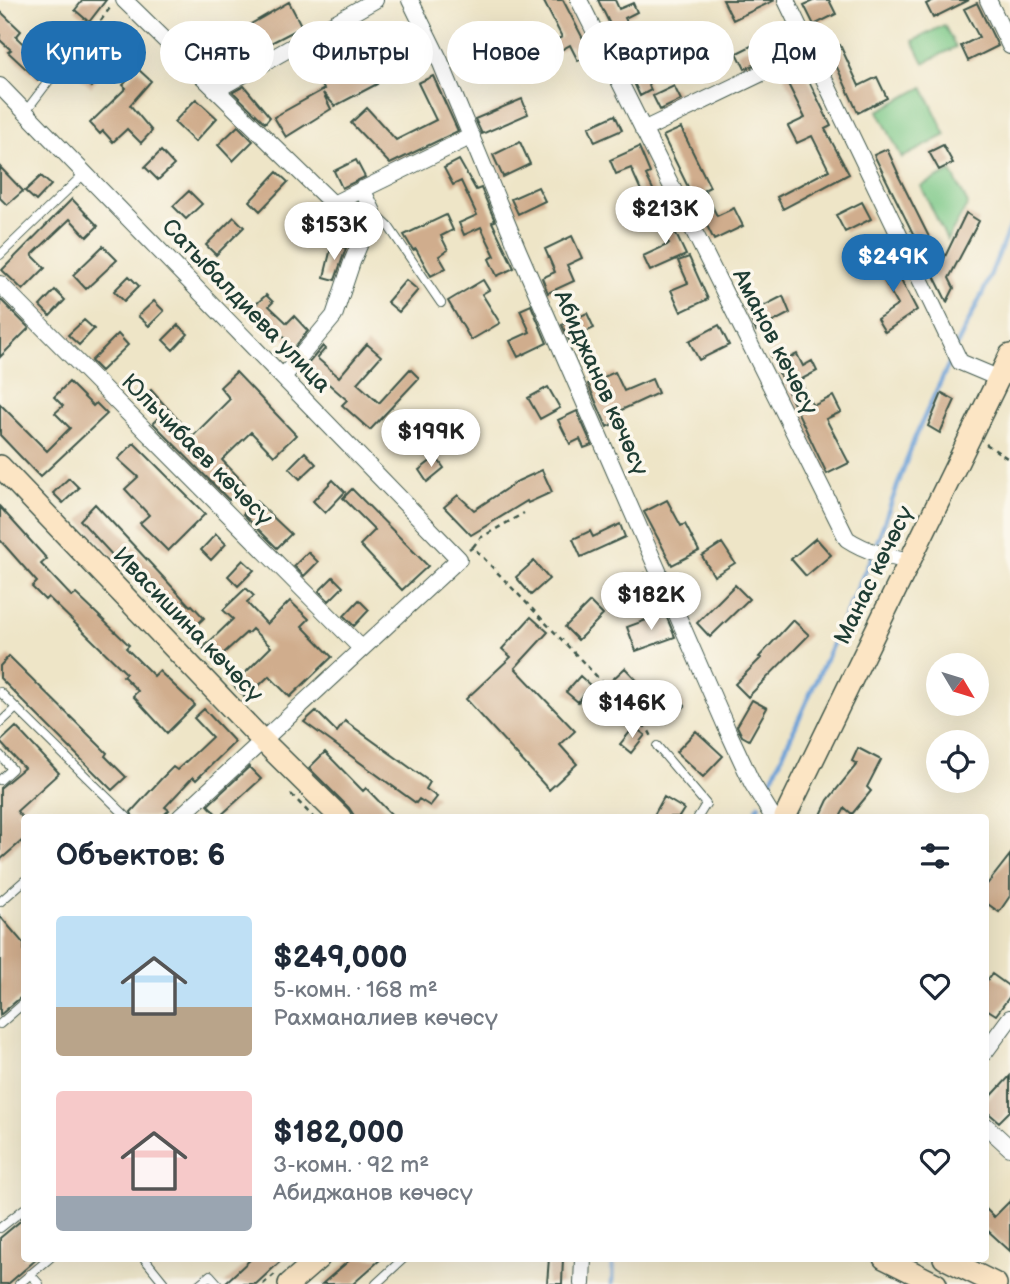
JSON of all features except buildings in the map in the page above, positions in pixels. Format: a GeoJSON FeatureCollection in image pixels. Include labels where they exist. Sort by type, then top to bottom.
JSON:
{"type":"FeatureCollection","features":[{"type":"Feature","properties":{"kind":"main road","name":"Манас көчөсү"},"geometry":{"type":"LineString","coordinates":[[777,814],[910,561],[1010,355]]}},
{"type":"Feature","properties":{"kind":"main road","name":"Ивасишина көчөсү"},"geometry":{"type":"LineString","coordinates":[[0,466],[262,740],[337,814]]}},
{"type":"Feature","properties":{"kind":"main road"},"geometry":{"type":"LineString","coordinates":[[289,1284],[314,1262]]}},
{"type":"Feature","properties":{"kind":"main road"},"geometry":{"type":"LineString","coordinates":[[892,1262],[936,1284]]}},
{"type":"Feature","properties":{"kind":"main road"},"geometry":{"type":"LineString","coordinates":[[952,1262],[996,1284]]}},
{"type":"Feature","properties":{"kind":"street"},"geometry":{"type":"LineString","coordinates":[[124,0],[333,204],[472,136]]}},
{"type":"Feature","properties":{"kind":"street"},"geometry":{"type":"LineString","coordinates":[[216,90],[375,0]]}},
{"type":"Feature","properties":{"kind":"street","name":"Абиджанов көчөсү"},"geometry":{"type":"LineString","coordinates":[[410,0],[440,61],[523,263],[752,783],[775,814]]}},
{"type":"Feature","properties":{"kind":"street","name":"Аманов көчөсү"},"geometry":{"type":"LineString","coordinates":[[579,0],[847,539],[862,549],[910,561]]}},
{"type":"Feature","properties":{"kind":"street"},"geometry":{"type":"LineString","coordinates":[[786,0],[796,21]]}},
{"type":"Feature","properties":{"kind":"street"},"geometry":{"type":"LineString","coordinates":[[988,0],[1010,46]]}},
{"type":"Feature","properties":{"kind":"street"},"geometry":{"type":"LineString","coordinates":[[643,130],[748,80]]}},
{"type":"Feature","properties":{"kind":"street"},"geometry":{"type":"LineString","coordinates":[[826,84],[960,362],[998,378]]}},
{"type":"Feature","properties":{"kind":"street","name":"Сатыбалдиева улица"},"geometry":{"type":"LineString","coordinates":[[0,86],[459,559]]}},
{"type":"Feature","properties":{"kind":"street"},"geometry":{"type":"LineString","coordinates":[[284,377],[334,316],[352,262],[373,212],[362,189]]}},
{"type":"Feature","properties":{"kind":"street","name":"Юльчибаев көчөсү"},"geometry":{"type":"LineString","coordinates":[[0,284],[361,649]]}},
{"type":"Feature","properties":{"kind":"street"},"geometry":{"type":"LineString","coordinates":[[183,814],[459,559]]}},
{"type":"Feature","properties":{"kind":"street"},"geometry":{"type":"LineString","coordinates":[[989,1047],[1010,1018]]}},
{"type":"Feature","properties":{"kind":"street"},"geometry":{"type":"LineString","coordinates":[[989,1129],[1010,1148]]}},
{"type":"Feature","properties":{"kind":"street"},"geometry":{"type":"LineString","coordinates":[[582,1284],[583,1262]]}},
{"type":"Feature","properties":{"kind":"lane"},"geometry":{"type":"LineString","coordinates":[[25,112],[46,84]]}},
{"type":"Feature","properties":{"kind":"lane"},"geometry":{"type":"LineString","coordinates":[[0,255],[85,173]]}},
{"type":"Feature","properties":{"kind":"lane"},"geometry":{"type":"LineString","coordinates":[[373,212],[389,227],[441,303]]}},
{"type":"Feature","properties":{"kind":"lane"},"geometry":{"type":"LineString","coordinates":[[0,692],[4,702],[16,708],[124,814]]}},
{"type":"Feature","properties":{"kind":"lane"},"geometry":{"type":"LineString","coordinates":[[0,723],[16,708]]}},
{"type":"Feature","properties":{"kind":"lane"},"geometry":{"type":"LineString","coordinates":[[657,746],[706,803],[700,814]]}},
{"type":"Feature","properties":{"kind":"lane"},"geometry":{"type":"LineString","coordinates":[[0,755],[12,769],[0,780]]}},
{"type":"Feature","properties":{"kind":"lane"},"geometry":{"type":"LineString","coordinates":[[0,902],[21,884]]}},
{"type":"Feature","properties":{"kind":"lane"},"geometry":{"type":"LineString","coordinates":[[0,1024],[21,1006]]}},
{"type":"Feature","properties":{"kind":"lane"},"geometry":{"type":"LineString","coordinates":[[0,1228],[21,1211]]}},
{"type":"Feature","properties":{"kind":"lane"},"geometry":{"type":"LineString","coordinates":[[19,1284],[45,1262]]}},
{"type":"Feature","properties":{"kind":"lane"},"geometry":{"type":"LineString","coordinates":[[147,1262],[165,1284]]}},
{"type":"Feature","properties":{"kind":"lane"},"geometry":{"type":"LineString","coordinates":[[376,1284],[400,1262]]}},
{"type":"Feature","properties":{"kind":"lane"},"geometry":{"type":"LineString","coordinates":[[30,1274],[39,1284]]}},
{"type":"Feature","properties":{"kind":"lane"},"geometry":{"type":"LineString","coordinates":[[199,1284],[210,1275],[218,1284]]}},
{"type":"Feature","properties":{"kind":"path"},"geometry":{"type":"LineString","coordinates":[[100,21],[116,0]]}},
{"type":"Feature","properties":{"kind":"path"},"geometry":{"type":"LineString","coordinates":[[980,440],[1010,460]]}},
{"type":"Feature","properties":{"kind":"path"},"geometry":{"type":"LineString","coordinates":[[459,559],[480,538],[524,513]]}},
{"type":"Feature","properties":{"kind":"path"},"geometry":{"type":"LineString","coordinates":[[472,547],[649,730],[657,746]]}},
{"type":"Feature","properties":{"kind":"green space"},"geometry":{"type":"Polygon","coordinates":[[[944,25],[956,47],[924,63],[913,41],[944,25]]]}},
{"type":"Feature","properties":{"kind":"green space"},"geometry":{"type":"Polygon","coordinates":[[[923,87],[946,135],[902,158],[878,111],[923,87]]]}},
{"type":"Feature","properties":{"kind":"green space"},"geometry":{"type":"Polygon","coordinates":[[[951,171],[968,204],[947,240],[921,186],[951,171]]]}},
{"type":"Feature","properties":{"kind":"waterway"},"geometry":{"type":"LineString","coordinates":[[956,347],[986,286],[1010,226]]}},
{"type":"Feature","properties":{"kind":"waterway"},"geometry":{"type":"LineString","coordinates":[[875,548],[915,437],[953,355]]}},
{"type":"Feature","properties":{"kind":"waterway"},"geometry":{"type":"LineString","coordinates":[[765,794],[872,556]]}},
{"type":"Feature","properties":{"kind":"waterway"},"geometry":{"type":"LineString","coordinates":[[754,814],[759,805]]}},
{"type":"Feature","properties":{"kind":"waterway"},"geometry":{"type":"LineString","coordinates":[[612,1284],[613,1262]]}}]}
